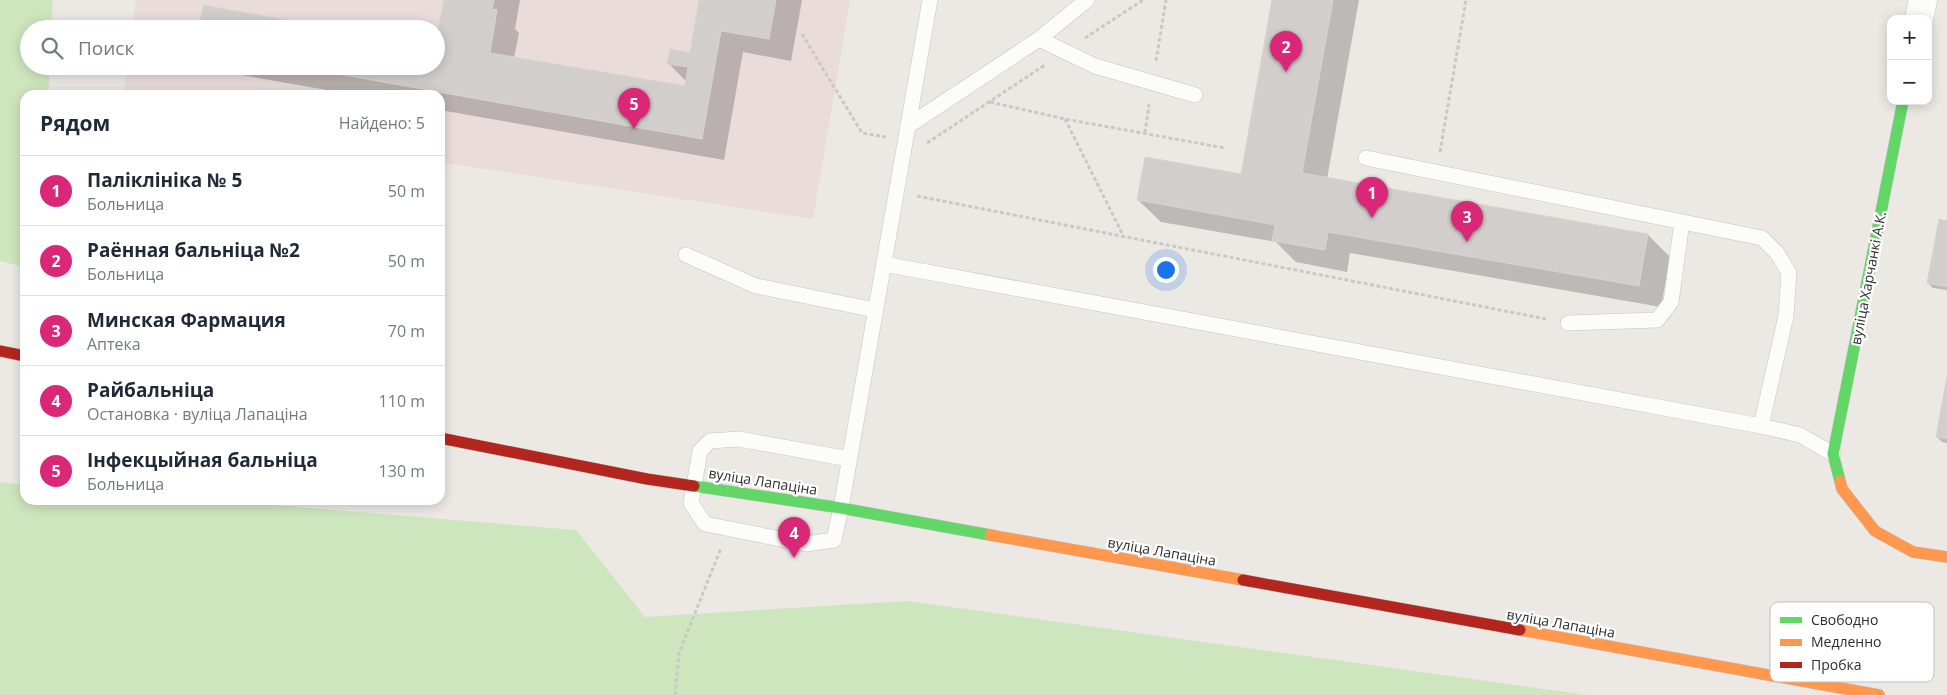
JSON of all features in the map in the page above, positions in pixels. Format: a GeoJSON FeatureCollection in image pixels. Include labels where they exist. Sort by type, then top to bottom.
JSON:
{"type":"FeatureCollection","features":[{"type":"Feature","properties":{"kind":"main road","name":"вуліца Харчанкі А.К."},"geometry":{"type":"LineString","coordinates":[[1832,454],[1902,105]]}},
{"type":"Feature","properties":{"kind":"main road"},"geometry":{"type":"LineString","coordinates":[[0,351],[20,355]]}},
{"type":"Feature","properties":{"kind":"main road","name":"вуліца Лапаціна"},"geometry":{"type":"LineString","coordinates":[[445,439],[647,479],[841,508],[1770,675]]}},
{"type":"Feature","properties":{"kind":"main road"},"geometry":{"type":"LineString","coordinates":[[1832,454],[1842,489],[1875,531],[1913,552],[1947,557]]}},
{"type":"Feature","properties":{"kind":"main road","name":"вуліца Лапаціна"},"geometry":{"type":"LineString","coordinates":[[1807,682],[1879,695]]}},
{"type":"Feature","properties":{"kind":"street"},"geometry":{"type":"LineString","coordinates":[[1920,15],[1923,0]]}},
{"type":"Feature","properties":{"kind":"lane"},"geometry":{"type":"LineString","coordinates":[[849,459],[739,439],[710,441],[700,452],[691,503],[705,524],[806,544],[834,540],[841,508],[930,0]]}},
{"type":"Feature","properties":{"kind":"lane"},"geometry":{"type":"LineString","coordinates":[[907,133],[1038,39],[1087,0]]}},
{"type":"Feature","properties":{"kind":"lane"},"geometry":{"type":"LineString","coordinates":[[1038,39],[1095,66],[1195,95]]}},
{"type":"Feature","properties":{"kind":"lane"},"geometry":{"type":"LineString","coordinates":[[1366,158],[1762,238],[1777,253],[1789,274],[1786,316],[1761,426]]}},
{"type":"Feature","properties":{"kind":"lane"},"geometry":{"type":"LineString","coordinates":[[1568,323],[1658,320],[1671,302],[1682,222]]}},
{"type":"Feature","properties":{"kind":"lane"},"geometry":{"type":"LineString","coordinates":[[686,255],[756,286],[875,310]]}},
{"type":"Feature","properties":{"kind":"lane"},"geometry":{"type":"LineString","coordinates":[[884,264],[1761,426],[1800,435],[1832,454]]}},
{"type":"Feature","properties":{"kind":"path"},"geometry":{"type":"LineString","coordinates":[[802,34],[862,133],[907,133],[922,146],[1143,0]]}},
{"type":"Feature","properties":{"kind":"path"},"geometry":{"type":"LineString","coordinates":[[1436,172],[1466,0]]}},
{"type":"Feature","properties":{"kind":"path"},"geometry":{"type":"LineString","coordinates":[[990,102],[1065,119],[1225,148]]}},
{"type":"Feature","properties":{"kind":"path"},"geometry":{"type":"LineString","coordinates":[[1065,119],[1123,236]]}},
{"type":"Feature","properties":{"kind":"path"},"geometry":{"type":"LineString","coordinates":[[914,196],[1568,323]]}},
{"type":"Feature","properties":{"kind":"path"},"geometry":{"type":"LineString","coordinates":[[675,695],[679,653],[729,529]]}},
{"type":"Feature","properties":{"kind":"shaded area"},"geometry":{"type":"Polygon","coordinates":[[[136,0],[850,0],[813,219],[445,163],[445,90],[124,90],[127,75],[445,75],[445,20],[133,20],[136,0]]]}},
{"type":"Feature","properties":{"kind":"green space"},"geometry":{"type":"Polygon","coordinates":[[[0,0],[53,0],[52,20],[20,20],[20,75],[49,75],[48,90],[20,90],[20,266],[0,261],[0,0]]]}},
{"type":"Feature","properties":{"kind":"green space"},"geometry":{"type":"Polygon","coordinates":[[[0,482],[20,484],[20,505],[274,505],[576,530],[645,617],[907,601],[1588,695],[0,695],[0,482]]]}},
{"type":"Feature","properties":{"kind":"building"},"geometry":{"type":"Polygon","coordinates":[[[444,0],[494,0],[492,9],[497,10],[490,53],[685,86],[688,67],[667,64],[670,49],[690,53],[699,0],[776,0],[769,39],[721,31],[702,139],[445,93],[445,90],[427,90],[343,75],[445,75],[445,20],[440,20],[444,0]]]}},
{"type":"Feature","properties":{"kind":"building"},"geometry":{"type":"Polygon","coordinates":[[[1272,0],[1333,0],[1302,173],[1648,234],[1639,286],[1328,232],[1325,250],[1272,241],[1275,225],[1137,200],[1145,157],[1241,174],[1272,0]]]}},
{"type":"Feature","properties":{"kind":"building"},"geometry":{"type":"Polygon","coordinates":[[[203,5],[286,20],[200,20],[203,5]]]}},
{"type":"Feature","properties":{"kind":"building"},"geometry":{"type":"Polygon","coordinates":[[[1939,219],[1947,221],[1947,287],[1927,283],[1939,219]]]}},
{"type":"Feature","properties":{"kind":"building"},"geometry":{"type":"Polygon","coordinates":[[[1947,376],[1947,439],[1936,437],[1947,376]]]}},
{"type":"Feature","properties":{"kind":"traffic: fast"},"geometry":{"type":"LineString","coordinates":[[1840,481],[1833,454],[1902,105]]}},
{"type":"Feature","properties":{"kind":"traffic: fast"},"geometry":{"type":"LineString","coordinates":[[694,486],[841,508],[990,535]]}},
{"type":"Feature","properties":{"kind":"traffic: slow"},"geometry":{"type":"LineString","coordinates":[[1840,481],[1842,489],[1875,531],[1913,552],[1947,557]]}},
{"type":"Feature","properties":{"kind":"traffic: slow"},"geometry":{"type":"LineString","coordinates":[[990,535],[1243,580]]}},
{"type":"Feature","properties":{"kind":"traffic: slow"},"geometry":{"type":"LineString","coordinates":[[1520,630],[1770,675]]}},
{"type":"Feature","properties":{"kind":"traffic: slow"},"geometry":{"type":"LineString","coordinates":[[1807,682],[1879,695]]}},
{"type":"Feature","properties":{"kind":"traffic: jam"},"geometry":{"type":"LineString","coordinates":[[0,351],[20,355]]}},
{"type":"Feature","properties":{"kind":"traffic: jam"},"geometry":{"type":"LineString","coordinates":[[445,439],[647,479],[694,486]]}},
{"type":"Feature","properties":{"kind":"traffic: jam"},"geometry":{"type":"LineString","coordinates":[[1243,580],[1520,630]]}},
{"type":"Feature","properties":{"kind":"place","name":"Раённая бальніца №2"},"geometry":{"type":"Point","coordinates":[1286,72]}},
{"type":"Feature","properties":{"kind":"place","name":"Інфекцыйная бальніца"},"geometry":{"type":"Point","coordinates":[634,129]}},
{"type":"Feature","properties":{"kind":"place","name":"Паліклініка № 5"},"geometry":{"type":"Point","coordinates":[1372,218]}},
{"type":"Feature","properties":{"kind":"place","name":"Минская Фармация"},"geometry":{"type":"Point","coordinates":[1467,242]}},
{"type":"Feature","properties":{"kind":"place","name":"Райбальніца"},"geometry":{"type":"Point","coordinates":[794,558]}}]}
